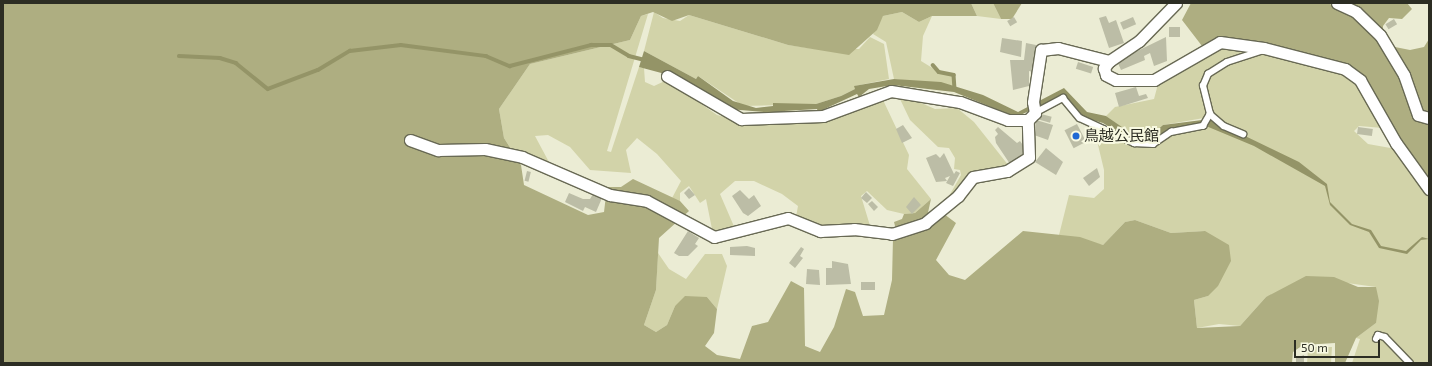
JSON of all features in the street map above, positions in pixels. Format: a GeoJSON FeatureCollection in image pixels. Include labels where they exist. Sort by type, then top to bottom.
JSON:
{"type":"FeatureCollection","features":[{"type":"Feature","properties":{"kind":"street"},"geometry":{"type":"LineString","coordinates":[[1176,3],[1139,41],[1109,61],[1104,72],[1112,79],[1146,80],[1172,72],[1212,44],[1229,42],[1264,48],[1354,73],[1396,143],[1429,189]]}},
{"type":"Feature","properties":{"kind":"street"},"geometry":{"type":"LineString","coordinates":[[1337,3],[1356,12],[1380,35],[1404,75],[1418,115],[1429,118]]}},
{"type":"Feature","properties":{"kind":"street"},"geometry":{"type":"LineString","coordinates":[[410,140],[438,150],[473,148],[522,157],[610,195],[648,201],[714,237],[788,218],[820,231],[854,229],[892,234],[925,223],[958,196],[973,177],[1007,171],[1029,157],[1038,58],[1044,48],[1109,61]]}},
{"type":"Feature","properties":{"kind":"street"},"geometry":{"type":"LineString","coordinates":[[667,76],[741,119],[823,116],[891,91],[960,102],[1008,120],[1033,111]]}},
{"type":"Feature","properties":{"kind":"lane"},"geometry":{"type":"LineString","coordinates":[[1033,111],[1060,99],[1067,100],[1080,118],[1134,143],[1153,144],[1171,132],[1203,126],[1208,116],[1203,86],[1208,74],[1227,62],[1264,48]]}},
{"type":"Feature","properties":{"kind":"lane"},"geometry":{"type":"LineString","coordinates":[[1208,116],[1224,126],[1243,134]]}},
{"type":"Feature","properties":{"kind":"lane"},"geometry":{"type":"LineString","coordinates":[[1376,339],[1378,335],[1385,337],[1410,363]]}},
{"type":"Feature","properties":{"kind":"shaded area"},"geometry":{"type":"Polygon","coordinates":[[[3,3],[971,3],[977,16],[932,16],[919,22],[902,12],[883,16],[877,30],[849,55],[788,45],[689,15],[672,21],[653,12],[641,16],[630,40],[530,64],[499,109],[504,138],[521,165],[524,185],[588,215],[604,212],[607,187],[621,187],[633,179],[680,201],[689,211],[659,238],[656,290],[644,325],[656,332],[667,325],[675,306],[685,296],[707,297],[717,309],[714,333],[705,346],[717,355],[740,359],[752,326],[768,322],[791,281],[804,288],[805,346],[820,352],[834,327],[846,289],[855,292],[863,316],[884,315],[892,280],[893,238],[944,214],[956,223],[936,260],[949,275],[965,280],[1023,231],[1080,237],[1103,245],[1125,222],[1135,220],[1171,233],[1205,231],[1229,245],[1231,261],[1218,286],[1208,296],[1194,300],[1197,328],[1240,326],[1266,297],[1306,276],[1334,277],[1358,287],[1376,287],[1379,301],[1376,323],[1356,338],[1345,363],[1335,363],[1335,343],[1303,345],[1293,352],[1292,363],[3,363],[3,3]]]}},
{"type":"Feature","properties":{"kind":"shaded area"},"geometry":{"type":"Polygon","coordinates":[[[971,3],[993,3],[1001,19],[977,16],[971,3]]]}},
{"type":"Feature","properties":{"kind":"shaded area"},"geometry":{"type":"Polygon","coordinates":[[[993,3],[1022,3],[1012,19],[1001,19],[993,3]]]}},
{"type":"Feature","properties":{"kind":"shaded area"},"geometry":{"type":"Polygon","coordinates":[[[1191,3],[1328,3],[1364,20],[1429,120],[1429,183],[1356,70],[1288,50],[1202,46],[1182,20],[1191,3]]]}},
{"type":"Feature","properties":{"kind":"shaded area"},"geometry":{"type":"Polygon","coordinates":[[[1342,3],[1407,3],[1412,9],[1402,19],[1389,18],[1383,26],[1383,35],[1342,3]]]}},
{"type":"Feature","properties":{"kind":"shaded area"},"geometry":{"type":"Polygon","coordinates":[[[654,12],[663,18],[680,21],[689,15],[788,45],[816,49],[859,49],[870,37],[884,44],[889,79],[855,86],[855,89],[841,96],[816,104],[743,106],[698,76],[696,79],[644,51],[654,12]]]}},
{"type":"Feature","properties":{"kind":"shaded area"},"geometry":{"type":"Polygon","coordinates":[[[902,12],[919,22],[932,16],[923,36],[921,61],[939,72],[953,76],[953,86],[894,79],[886,42],[873,34],[883,16],[902,12]]]}},
{"type":"Feature","properties":{"kind":"shaded area"},"geometry":{"type":"Polygon","coordinates":[[[648,14],[607,151],[611,152],[639,67],[644,68],[645,82],[654,86],[667,80],[717,115],[740,121],[822,120],[883,100],[909,155],[907,169],[931,199],[915,213],[904,214],[887,210],[867,191],[861,196],[871,229],[827,228],[796,217],[798,206],[782,194],[754,181],[735,181],[720,194],[736,231],[713,234],[706,199],[700,203],[689,186],[680,193],[680,201],[671,200],[681,181],[657,154],[637,138],[626,150],[631,173],[590,170],[570,147],[548,135],[535,136],[550,164],[513,152],[504,138],[499,109],[530,64],[630,40],[641,16],[648,14]]]}},
{"type":"Feature","properties":{"kind":"shaded area"},"geometry":{"type":"Polygon","coordinates":[[[1429,39],[1429,115],[1421,112],[1390,46],[1410,50],[1424,47],[1429,39]]]}},
{"type":"Feature","properties":{"kind":"shaded area"},"geometry":{"type":"Polygon","coordinates":[[[1216,46],[1259,50],[1244,54],[1202,81],[1208,113],[1204,118],[1163,125],[1154,134],[1146,135],[1129,133],[1106,116],[1115,107],[1154,99],[1158,84],[1216,46]]]}},
{"type":"Feature","properties":{"kind":"shaded area"},"geometry":{"type":"Polygon","coordinates":[[[644,51],[696,79],[698,76],[733,101],[756,108],[773,106],[773,103],[816,104],[841,96],[855,89],[854,86],[894,79],[941,82],[983,95],[1018,112],[1064,88],[1087,112],[1106,116],[1132,134],[1153,134],[1163,125],[1210,119],[1299,162],[1327,184],[1330,202],[1352,224],[1371,230],[1381,246],[1406,251],[1422,237],[1429,239],[1421,240],[1407,254],[1379,248],[1369,232],[1350,225],[1330,205],[1325,186],[1254,146],[1206,126],[1178,128],[1154,142],[1132,141],[1103,123],[1082,117],[1064,95],[1016,117],[954,92],[893,85],[869,89],[859,97],[857,94],[818,112],[817,109],[784,111],[775,116],[774,113],[729,109],[680,78],[639,67],[644,51]]]}},
{"type":"Feature","properties":{"kind":"shaded area"},"geometry":{"type":"Polygon","coordinates":[[[1262,52],[1337,70],[1352,78],[1383,128],[1359,126],[1354,131],[1368,144],[1396,149],[1429,194],[1429,363],[1352,363],[1360,339],[1356,338],[1376,323],[1376,287],[1347,283],[1266,297],[1240,326],[1219,324],[1197,328],[1194,300],[1208,296],[1205,231],[1171,233],[1135,220],[1125,222],[1103,245],[1059,235],[1069,195],[1094,198],[1104,189],[1104,170],[1093,124],[1152,146],[1172,133],[1199,131],[1213,116],[1204,89],[1209,76],[1228,63],[1262,52]]]}},
{"type":"Feature","properties":{"kind":"shaded area"},"geometry":{"type":"Polygon","coordinates":[[[905,96],[935,109],[957,108],[974,122],[1009,166],[989,171],[945,203],[961,175],[960,170],[954,169],[955,158],[949,148],[938,147],[910,120],[900,99],[905,96]]]}},
{"type":"Feature","properties":{"kind":"shaded area"},"geometry":{"type":"Polygon","coordinates":[[[931,199],[927,217],[899,230],[895,226],[894,222],[902,219],[904,214],[915,213],[931,199]]]}},
{"type":"Feature","properties":{"kind":"shaded area"},"geometry":{"type":"Polygon","coordinates":[[[658,253],[669,269],[686,279],[705,254],[722,254],[727,266],[717,309],[707,297],[675,306],[667,325],[656,332],[644,325],[656,290],[658,253]]]}},
{"type":"Feature","properties":{"kind":"shaded area"},"geometry":{"type":"Polygon","coordinates":[[[1314,347],[1332,347],[1331,363],[1307,363],[1308,350],[1314,347]]]}},
{"type":"Feature","properties":{"kind":"building"},"geometry":{"type":"Polygon","coordinates":[[[1106,16],[1109,23],[1116,20],[1124,43],[1109,48],[1099,18],[1106,16]]]}},
{"type":"Feature","properties":{"kind":"building"},"geometry":{"type":"Polygon","coordinates":[[[1014,17],[1017,22],[1010,26],[1007,21],[1014,17]]]}},
{"type":"Feature","properties":{"kind":"building"},"geometry":{"type":"Polygon","coordinates":[[[1133,17],[1136,24],[1123,30],[1120,22],[1133,17]]]}},
{"type":"Feature","properties":{"kind":"building"},"geometry":{"type":"Polygon","coordinates":[[[1394,19],[1397,24],[1389,29],[1385,24],[1394,19]]]}},
{"type":"Feature","properties":{"kind":"building"},"geometry":{"type":"Polygon","coordinates":[[[1169,27],[1180,27],[1180,37],[1169,37],[1169,27]]]}},
{"type":"Feature","properties":{"kind":"building"},"geometry":{"type":"Polygon","coordinates":[[[1166,37],[1167,61],[1154,66],[1150,53],[1144,56],[1145,60],[1121,70],[1117,61],[1166,37]]]}},
{"type":"Feature","properties":{"kind":"building"},"geometry":{"type":"Polygon","coordinates":[[[1002,38],[1022,41],[1021,57],[1000,52],[1002,38]]]}},
{"type":"Feature","properties":{"kind":"building"},"geometry":{"type":"Polygon","coordinates":[[[1026,43],[1036,45],[1033,72],[1029,71],[1029,86],[1013,90],[1010,60],[1024,60],[1026,43]]]}},
{"type":"Feature","properties":{"kind":"building"},"geometry":{"type":"Polygon","coordinates":[[[1078,62],[1093,67],[1091,74],[1076,69],[1078,62]]]}},
{"type":"Feature","properties":{"kind":"building"},"geometry":{"type":"Polygon","coordinates":[[[1136,87],[1139,96],[1146,94],[1148,98],[1119,107],[1115,93],[1136,87]]]}},
{"type":"Feature","properties":{"kind":"building"},"geometry":{"type":"Polygon","coordinates":[[[1041,114],[1052,117],[1050,123],[1039,120],[1041,114]]]}},
{"type":"Feature","properties":{"kind":"building"},"geometry":{"type":"Polygon","coordinates":[[[1036,120],[1053,125],[1048,140],[1034,135],[1036,120]]]}},
{"type":"Feature","properties":{"kind":"building","name":"鳥越公民館"},"geometry":{"type":"Polygon","coordinates":[[[1077,124],[1086,142],[1074,148],[1065,130],[1077,124]]]}},
{"type":"Feature","properties":{"kind":"building"},"geometry":{"type":"Polygon","coordinates":[[[903,125],[912,138],[902,143],[896,129],[903,125]]]}},
{"type":"Feature","properties":{"kind":"building"},"geometry":{"type":"Polygon","coordinates":[[[998,127],[1017,143],[1020,141],[1027,151],[1010,164],[996,143],[995,137],[998,134],[995,130],[998,127]]]}},
{"type":"Feature","properties":{"kind":"building"},"geometry":{"type":"Polygon","coordinates":[[[1358,127],[1373,129],[1372,136],[1357,134],[1358,127]]]}},
{"type":"Feature","properties":{"kind":"building"},"geometry":{"type":"Polygon","coordinates":[[[1046,148],[1063,162],[1056,175],[1035,162],[1046,148]]]}},
{"type":"Feature","properties":{"kind":"building"},"geometry":{"type":"Polygon","coordinates":[[[944,153],[954,174],[956,171],[960,173],[953,186],[946,183],[950,176],[945,178],[947,181],[936,182],[926,158],[936,154],[940,158],[944,153]]]}},
{"type":"Feature","properties":{"kind":"building"},"geometry":{"type":"Polygon","coordinates":[[[1097,168],[1100,177],[1089,186],[1083,178],[1097,168]]]}},
{"type":"Feature","properties":{"kind":"building"},"geometry":{"type":"Polygon","coordinates":[[[527,171],[531,172],[528,182],[525,181],[527,171]]]}},
{"type":"Feature","properties":{"kind":"building"},"geometry":{"type":"Polygon","coordinates":[[[689,188],[695,195],[689,199],[684,193],[689,188]]]}},
{"type":"Feature","properties":{"kind":"building"},"geometry":{"type":"Polygon","coordinates":[[[740,190],[749,199],[754,195],[761,206],[748,216],[743,213],[732,196],[740,190]]]}},
{"type":"Feature","properties":{"kind":"building"},"geometry":{"type":"Polygon","coordinates":[[[866,192],[872,198],[867,203],[861,198],[866,192]]]}},
{"type":"Feature","properties":{"kind":"building"},"geometry":{"type":"Polygon","coordinates":[[[569,193],[583,199],[590,199],[593,194],[602,198],[596,212],[585,207],[583,211],[565,202],[569,193]]]}},
{"type":"Feature","properties":{"kind":"building"},"geometry":{"type":"Polygon","coordinates":[[[914,197],[921,205],[912,214],[906,207],[914,197]]]}},
{"type":"Feature","properties":{"kind":"building"},"geometry":{"type":"Polygon","coordinates":[[[872,201],[878,207],[874,211],[868,204],[872,201]]]}},
{"type":"Feature","properties":{"kind":"building"},"geometry":{"type":"Polygon","coordinates":[[[688,231],[699,238],[695,244],[698,246],[688,256],[679,256],[674,253],[688,231]]]}},
{"type":"Feature","properties":{"kind":"building"},"geometry":{"type":"Polygon","coordinates":[[[747,246],[755,248],[755,256],[730,255],[730,247],[747,246]]]}},
{"type":"Feature","properties":{"kind":"building"},"geometry":{"type":"Polygon","coordinates":[[[801,247],[804,249],[800,256],[803,258],[795,268],[789,263],[801,247]]]}},
{"type":"Feature","properties":{"kind":"building"},"geometry":{"type":"Polygon","coordinates":[[[832,261],[848,264],[851,284],[826,285],[826,268],[832,268],[832,261]]]}},
{"type":"Feature","properties":{"kind":"building"},"geometry":{"type":"Polygon","coordinates":[[[807,269],[819,270],[820,285],[806,284],[807,269]]]}},
{"type":"Feature","properties":{"kind":"building"},"geometry":{"type":"Polygon","coordinates":[[[861,282],[875,282],[875,290],[861,290],[861,282]]]}},
{"type":"Feature","properties":{"kind":"building"},"geometry":{"type":"Polygon","coordinates":[[[1304,355],[1304,363],[1296,363],[1296,358],[1304,355]]]}},
{"type":"Feature","properties":{"kind":"waterway"},"geometry":{"type":"LineString","coordinates":[[179,56],[220,58],[236,63],[268,89],[318,70],[350,51],[401,45],[486,56],[510,66],[591,45],[611,45],[629,56],[645,60]]}},
{"type":"Feature","properties":{"kind":"waterway"},"geometry":{"type":"LineString","coordinates":[[933,65],[939,72],[954,75],[955,89]]}},
{"type":"Feature","properties":{"kind":"place","name":"鳥越公民館"},"geometry":{"type":"Point","coordinates":[1076,136]}}]}
